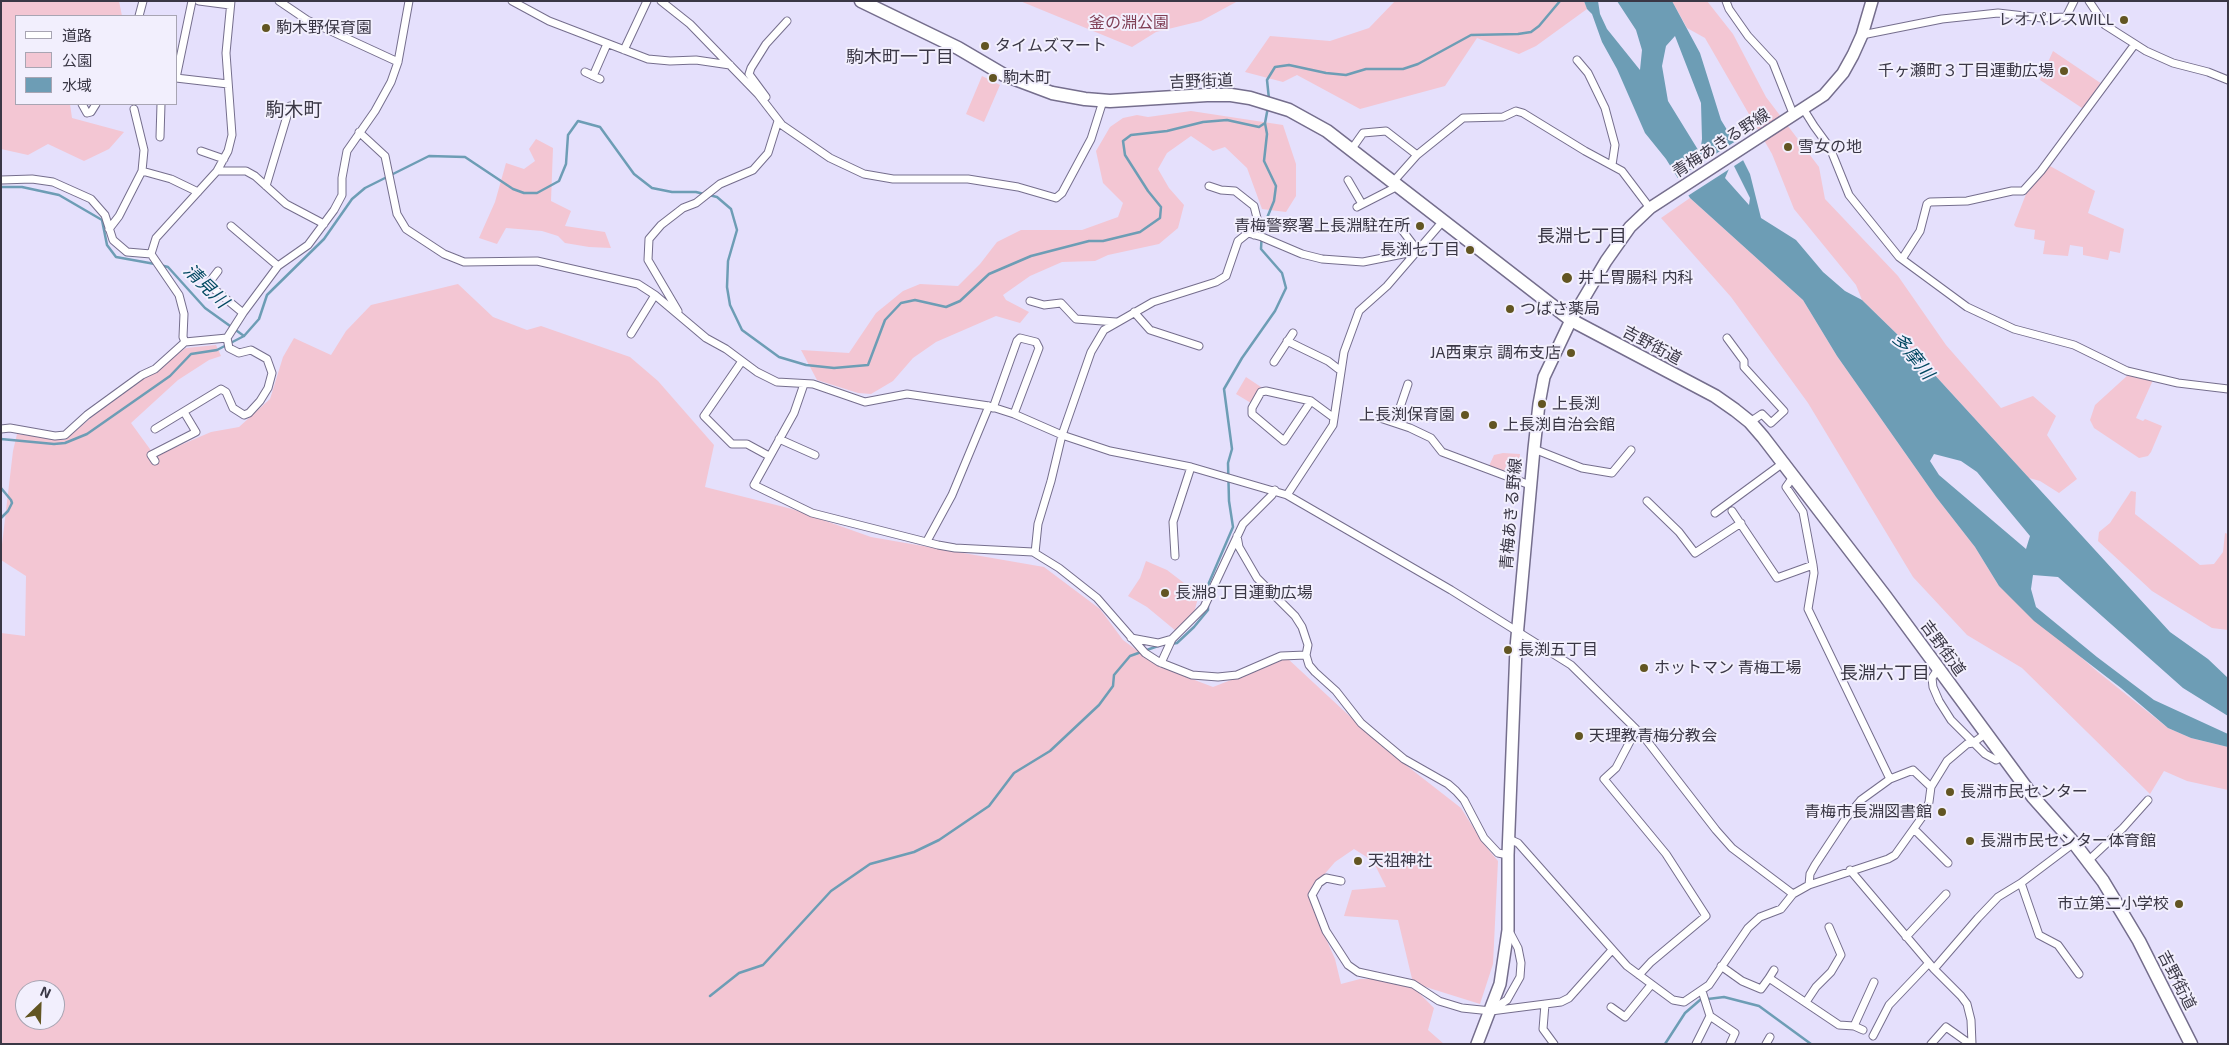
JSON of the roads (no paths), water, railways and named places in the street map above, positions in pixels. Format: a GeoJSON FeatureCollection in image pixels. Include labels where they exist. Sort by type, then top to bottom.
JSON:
{"type":"FeatureCollection","features":[{"type":"Feature","properties":{"kind":"highway","name":"吉野街道"},"geometry":{"type":"LineString","coordinates":[[861,1],[958,48],[1019,82],[1063,95],[1103,101],[1138,101],[1207,95],[1250,98],[1280,107],[1316,124],[1571,320],[1714,396],[1750,422],[1783,462],[2032,798],[2088,860],[2128,921],[2191,1044]]}},
{"type":"Feature","properties":{"kind":"main road","name":"青梅あきる野線"},"geometry":{"type":"LineString","coordinates":[[1477,1044],[1500,984],[1508,930],[1508,855],[1518,633],[1530,484],[1538,406],[1544,377],[1571,320],[1619,241],[1630,227],[1650,208],[1824,95],[1844,73],[1862,35],[1872,1]]}},
{"type":"Feature","properties":{"kind":"street"},"geometry":{"type":"LineString","coordinates":[[139,15],[143,1]]}},
{"type":"Feature","properties":{"kind":"street"},"geometry":{"type":"LineString","coordinates":[[178,68],[192,1]]}},
{"type":"Feature","properties":{"kind":"street"},"geometry":{"type":"LineString","coordinates":[[185,342],[183,337],[184,314],[179,295],[151,254],[156,238],[217,171],[228,151],[232,135],[226,53],[230,3],[199,1]]}},
{"type":"Feature","properties":{"kind":"street"},"geometry":{"type":"LineString","coordinates":[[279,1],[307,20],[398,62]]}},
{"type":"Feature","properties":{"kind":"street"},"geometry":{"type":"LineString","coordinates":[[156,429],[221,389],[226,392],[233,408],[244,414],[249,413],[268,388],[272,373],[267,359],[251,350],[239,353],[229,348],[228,339],[243,313],[278,266],[308,245],[342,195],[342,178],[347,151],[387,92],[398,62],[409,1]]}},
{"type":"Feature","properties":{"kind":"street"},"geometry":{"type":"LineString","coordinates":[[512,1],[549,21],[648,59],[670,61],[696,60],[730,65]]}},
{"type":"Feature","properties":{"kind":"street"},"geometry":{"type":"LineString","coordinates":[[624,50],[647,1]]}},
{"type":"Feature","properties":{"kind":"street"},"geometry":{"type":"LineString","coordinates":[[660,1],[690,24],[758,94],[778,121],[824,154],[864,174],[893,179],[939,178],[976,180],[1056,198],[1062,193],[1091,139],[1103,101]]}},
{"type":"Feature","properties":{"kind":"street"},"geometry":{"type":"LineString","coordinates":[[1726,1],[1729,9],[1748,36],[1773,63],[1795,115],[1814,126],[1830,148],[1850,195],[1902,259],[1967,307],[2014,329],[2054,338],[2074,345],[2127,371],[2178,383],[2228,389]]}},
{"type":"Feature","properties":{"kind":"street"},"geometry":{"type":"LineString","coordinates":[[1862,35],[1942,19],[1998,13],[2042,18],[2066,18],[2074,1]]}},
{"type":"Feature","properties":{"kind":"street"},"geometry":{"type":"LineString","coordinates":[[2089,1],[2105,25],[2135,44],[2173,63],[2228,80]]}},
{"type":"Feature","properties":{"kind":"street"},"geometry":{"type":"LineString","coordinates":[[771,111],[771,104],[749,74],[766,44],[787,21]]}},
{"type":"Feature","properties":{"kind":"street"},"geometry":{"type":"LineString","coordinates":[[585,72],[596,78],[607,44]]}},
{"type":"Feature","properties":{"kind":"street"},"geometry":{"type":"LineString","coordinates":[[1902,259],[1920,231],[1927,204],[1930,202],[1967,201],[2012,191],[2023,191],[2042,171],[2135,44]]}},
{"type":"Feature","properties":{"kind":"street"},"geometry":{"type":"LineString","coordinates":[[1577,60],[1588,73],[1605,108],[1615,145],[1612,166]]}},
{"type":"Feature","properties":{"kind":"street"},"geometry":{"type":"LineString","coordinates":[[178,78],[228,84]]}},
{"type":"Feature","properties":{"kind":"street"},"geometry":{"type":"LineString","coordinates":[[83,105],[87,113],[91,112],[95,105]]}},
{"type":"Feature","properties":{"kind":"street"},"geometry":{"type":"LineString","coordinates":[[160,137],[161,105]]}},
{"type":"Feature","properties":{"kind":"street"},"geometry":{"type":"LineString","coordinates":[[266,186],[290,106]]}},
{"type":"Feature","properties":{"kind":"street"},"geometry":{"type":"LineString","coordinates":[[109,230],[119,216],[142,171],[144,150],[134,109]]}},
{"type":"Feature","properties":{"kind":"street"},"geometry":{"type":"LineString","coordinates":[[1348,180],[1359,205],[1395,184],[1417,155],[1463,118],[1503,117],[1516,111],[1523,113],[1622,171],[1650,208]]}},
{"type":"Feature","properties":{"kind":"street"},"geometry":{"type":"LineString","coordinates":[[680,316],[648,260],[647,248],[649,239],[661,225],[683,208],[696,203],[720,184],[753,170],[760,164],[768,152],[778,121]]}},
{"type":"Feature","properties":{"kind":"street"},"geometry":{"type":"LineString","coordinates":[[1351,150],[1362,133],[1386,131],[1417,155]]}},
{"type":"Feature","properties":{"kind":"street"},"geometry":{"type":"LineString","coordinates":[[359,132],[385,156],[396,214],[406,229],[444,254],[464,262],[537,261],[638,284],[655,295],[706,338],[757,372],[777,382],[804,384],[834,390],[865,402],[907,394],[991,407],[1014,414],[1062,435],[1110,451],[1191,467],[1287,495],[1419,571],[1571,665],[1636,730],[1732,848],[1793,894]]}},
{"type":"Feature","properties":{"kind":"street"},"geometry":{"type":"LineString","coordinates":[[201,151],[224,159]]}},
{"type":"Feature","properties":{"kind":"street"},"geometry":{"type":"LineString","coordinates":[[142,171],[171,179],[198,192]]}},
{"type":"Feature","properties":{"kind":"street"},"geometry":{"type":"LineString","coordinates":[[217,171],[246,171],[286,204],[324,224]]}},
{"type":"Feature","properties":{"kind":"street"},"geometry":{"type":"LineString","coordinates":[[1,180],[32,179],[53,182],[91,199],[105,215],[113,240],[127,252],[151,254]]}},
{"type":"Feature","properties":{"kind":"street"},"geometry":{"type":"LineString","coordinates":[[1209,186],[1221,190],[1236,191],[1254,206],[1257,218],[1257,236]]}},
{"type":"Feature","properties":{"kind":"street"},"geometry":{"type":"LineString","coordinates":[[1287,495],[1333,426],[1341,371],[1351,330],[1359,311],[1387,286],[1443,221]]}},
{"type":"Feature","properties":{"kind":"street"},"geometry":{"type":"LineString","coordinates":[[231,226],[278,266]]}},
{"type":"Feature","properties":{"kind":"street"},"geometry":{"type":"LineString","coordinates":[[1402,230],[1418,251]]}},
{"type":"Feature","properties":{"kind":"street"},"geometry":{"type":"LineString","coordinates":[[1035,553],[1038,524],[1062,435],[1096,340],[1104,330],[1153,302],[1216,282],[1226,276],[1238,242],[1248,233],[1302,254],[1322,259],[1363,262],[1418,251]]}},
{"type":"Feature","properties":{"kind":"street"},"geometry":{"type":"LineString","coordinates":[[218,271],[208,284],[243,313]]}},
{"type":"Feature","properties":{"kind":"street"},"geometry":{"type":"LineString","coordinates":[[631,334],[655,295]]}},
{"type":"Feature","properties":{"kind":"street"},"geometry":{"type":"LineString","coordinates":[[1030,301],[1044,305],[1061,303],[1076,319],[1116,322]]}},
{"type":"Feature","properties":{"kind":"street"},"geometry":{"type":"LineString","coordinates":[[1134,312],[1150,330],[1199,346]]}},
{"type":"Feature","properties":{"kind":"street"},"geometry":{"type":"LineString","coordinates":[[1274,362],[1293,333]]}},
{"type":"Feature","properties":{"kind":"street"},"geometry":{"type":"LineString","coordinates":[[927,541],[952,495],[991,407],[1017,341],[1020,338],[1036,342],[1039,348],[1014,414]]}},
{"type":"Feature","properties":{"kind":"street"},"geometry":{"type":"LineString","coordinates":[[1727,338],[1744,361],[1744,367],[1784,411],[1771,423],[1762,414],[1750,422]]}},
{"type":"Feature","properties":{"kind":"street"},"geometry":{"type":"LineString","coordinates":[[1,429],[10,428],[55,436],[65,435],[87,415],[142,375],[155,369],[185,342],[228,339]]}},
{"type":"Feature","properties":{"kind":"street"},"geometry":{"type":"LineString","coordinates":[[1287,341],[1328,361],[1341,371]]}},
{"type":"Feature","properties":{"kind":"street"},"geometry":{"type":"LineString","coordinates":[[742,361],[704,416],[732,444],[747,444],[769,456]]}},
{"type":"Feature","properties":{"kind":"street"},"geometry":{"type":"LineString","coordinates":[[804,384],[794,413],[754,485],[812,513],[955,548],[1035,553],[1059,568],[1097,598],[1145,653],[1160,663],[1192,675],[1218,678],[1244,673],[1281,656],[1306,655]]}},
{"type":"Feature","properties":{"kind":"street"},"geometry":{"type":"LineString","coordinates":[[1395,422],[1408,384]]}},
{"type":"Feature","properties":{"kind":"street"},"geometry":{"type":"LineString","coordinates":[[1312,401],[1284,441],[1252,414],[1252,408],[1261,392],[1266,391],[1312,401],[1334,418]]}},
{"type":"Feature","properties":{"kind":"street"},"geometry":{"type":"LineString","coordinates":[[155,461],[152,454],[196,432],[184,412]]}},
{"type":"Feature","properties":{"kind":"street"},"geometry":{"type":"LineString","coordinates":[[1380,418],[1395,422],[1431,438],[1442,452],[1530,484]]}},
{"type":"Feature","properties":{"kind":"street"},"geometry":{"type":"LineString","coordinates":[[779,439],[815,455]]}},
{"type":"Feature","properties":{"kind":"street"},"geometry":{"type":"LineString","coordinates":[[1534,448],[1582,468],[1612,474],[1631,450]]}},
{"type":"Feature","properties":{"kind":"street"},"geometry":{"type":"LineString","coordinates":[[1715,513],[1783,462]]}},
{"type":"Feature","properties":{"kind":"street"},"geometry":{"type":"LineString","coordinates":[[1175,556],[1172,522],[1191,467]]}},
{"type":"Feature","properties":{"kind":"street"},"geometry":{"type":"LineString","coordinates":[[1793,477],[1786,487],[1803,512],[1814,573],[1808,609],[1890,779]]}},
{"type":"Feature","properties":{"kind":"street"},"geometry":{"type":"LineString","coordinates":[[1160,663],[1172,640],[1204,606],[1243,524],[1275,490]]}},
{"type":"Feature","properties":{"kind":"street"},"geometry":{"type":"LineString","coordinates":[[1647,501],[1679,532],[1695,553],[1741,523]]}},
{"type":"Feature","properties":{"kind":"street"},"geometry":{"type":"LineString","coordinates":[[1732,511],[1777,578],[1813,565]]}},
{"type":"Feature","properties":{"kind":"street"},"geometry":{"type":"LineString","coordinates":[[1237,536],[1239,547],[1257,578],[1295,616],[1302,627],[1308,645],[1306,655],[1309,665],[1343,699],[1361,723],[1404,759],[1448,784],[1456,791],[1464,800],[1484,838],[1498,853],[1508,855]]}},
{"type":"Feature","properties":{"kind":"street"},"geometry":{"type":"LineString","coordinates":[[1130,638],[1158,644],[1172,640]]}},
{"type":"Feature","properties":{"kind":"street"},"geometry":{"type":"LineString","coordinates":[[1938,669],[1933,673],[1932,678],[1939,701],[1952,720],[1985,754],[1996,760],[2002,757]]}},
{"type":"Feature","properties":{"kind":"street"},"geometry":{"type":"LineString","coordinates":[[1636,730],[1616,768],[1604,779],[1666,854],[1706,916],[1658,956],[1640,975]]}},
{"type":"Feature","properties":{"kind":"street"},"geometry":{"type":"LineString","coordinates":[[1509,839],[1518,843],[1627,966],[1651,985],[1679,1002],[1684,1002],[1703,993],[1748,928],[1760,917],[1781,909],[1793,894],[1809,885],[1895,855],[1915,830],[1929,802],[1930,787],[1947,761],[1967,744],[1973,743],[1985,734]]}},
{"type":"Feature","properties":{"kind":"street"},"geometry":{"type":"LineString","coordinates":[[1809,885],[1810,874],[1846,818],[1861,800],[1890,779],[1912,770],[1930,787]]}},
{"type":"Feature","properties":{"kind":"street"},"geometry":{"type":"LineString","coordinates":[[2088,860],[2123,828],[2148,800]]}},
{"type":"Feature","properties":{"kind":"street"},"geometry":{"type":"LineString","coordinates":[[1915,830],[1948,863]]}},
{"type":"Feature","properties":{"kind":"street"},"geometry":{"type":"LineString","coordinates":[[1873,1036],[1889,1005],[1932,966],[1998,897],[2022,883],[2074,843]]}},
{"type":"Feature","properties":{"kind":"street"},"geometry":{"type":"LineString","coordinates":[[1850,870],[1906,937],[1962,996],[1967,1004],[1971,1044]]}},
{"type":"Feature","properties":{"kind":"street"},"geometry":{"type":"LineString","coordinates":[[1341,881],[1326,878],[1319,884],[1312,896],[1326,931],[1348,965],[1358,972],[1413,984],[1439,1001],[1462,1008],[1491,1011],[1561,1002],[1569,998],[1612,950]]}},
{"type":"Feature","properties":{"kind":"street"},"geometry":{"type":"LineString","coordinates":[[2022,883],[2039,935],[2058,945],[2079,974]]}},
{"type":"Feature","properties":{"kind":"street"},"geometry":{"type":"LineString","coordinates":[[1906,937],[1946,894]]}},
{"type":"Feature","properties":{"kind":"street"},"geometry":{"type":"LineString","coordinates":[[1806,1002],[1816,987],[1831,972],[1841,955],[1829,927]]}},
{"type":"Feature","properties":{"kind":"street"},"geometry":{"type":"LineString","coordinates":[[1491,1011],[1507,1000],[1520,977],[1521,963],[1518,948],[1508,930]]}},
{"type":"Feature","properties":{"kind":"street"},"geometry":{"type":"LineString","coordinates":[[1722,966],[1742,981],[1761,988],[1774,970]]}},
{"type":"Feature","properties":{"kind":"street"},"geometry":{"type":"LineString","coordinates":[[1769,978],[1839,1025],[1854,1026],[1863,1030]]}},
{"type":"Feature","properties":{"kind":"street"},"geometry":{"type":"LineString","coordinates":[[1854,1026],[1874,982]]}},
{"type":"Feature","properties":{"kind":"street"},"geometry":{"type":"LineString","coordinates":[[1611,1008],[1625,1017],[1651,985]]}},
{"type":"Feature","properties":{"kind":"street"},"geometry":{"type":"LineString","coordinates":[[1862,987],[1870,990]]}},
{"type":"Feature","properties":{"kind":"street"},"geometry":{"type":"LineString","coordinates":[[1703,993],[1710,1016],[1736,1033],[1730,1044]]}},
{"type":"Feature","properties":{"kind":"street"},"geometry":{"type":"LineString","coordinates":[[1546,1004],[1543,1028],[1554,1044]]}},
{"type":"Feature","properties":{"kind":"street"},"geometry":{"type":"LineString","coordinates":[[1696,1044],[1710,1016]]}},
{"type":"Feature","properties":{"kind":"street"},"geometry":{"type":"LineString","coordinates":[[1931,1044],[1946,1027],[1971,1044]]}},
{"type":"Feature","properties":{"kind":"street"},"geometry":{"type":"LineString","coordinates":[[1766,1044],[1770,1037]]}},
{"type":"Feature","properties":{"kind":"water","name":"多摩川"},"geometry":{"type":"Polygon","coordinates":[[[1584,1],[1598,1],[1600,14],[1607,29],[1640,70],[1642,50],[1636,30],[1617,1],[1672,1],[1700,53],[1721,120],[1750,174],[1761,218],[1796,240],[1823,272],[1845,291],[1862,300],[1900,337],[2170,632],[2208,659],[2228,678],[2228,716],[2183,688],[2058,577],[2033,575],[2031,589],[2036,607],[2097,657],[2154,700],[2228,734],[2228,747],[2191,738],[2168,728],[2121,688],[2034,621],[1999,586],[1975,547],[1936,497],[1837,356],[1803,300],[1690,198],[1666,159],[1645,133],[1617,69],[1602,42],[1592,14],[1587,9],[1584,1]],[[1675,36],[1666,46],[1662,66],[1668,101],[1700,153],[1702,139],[1701,103],[1675,36]],[[1732,162],[1725,178],[1749,205],[1750,198],[1732,162]],[[1934,454],[1930,461],[1939,475],[2026,549],[2030,536],[1977,472],[1961,461],[1934,454]]]}},
{"type":"Feature","properties":{"kind":"waterway"},"geometry":{"type":"LineString","coordinates":[[1269,99],[1267,80],[1275,67],[1289,65],[1346,75],[1366,69],[1403,69],[1418,64],[1471,35],[1531,32],[1539,26],[1560,1]]}},
{"type":"Feature","properties":{"kind":"waterway"},"geometry":{"type":"LineString","coordinates":[[709,195],[717,197],[731,209],[737,230],[728,261],[727,287],[730,305],[742,330],[779,357],[806,365],[834,368],[868,365],[885,320],[901,303],[915,300],[946,307],[960,301],[989,274],[1031,256],[1089,241],[1103,241],[1140,232],[1160,218],[1161,207],[1148,191],[1125,155],[1123,141],[1131,135],[1167,131],[1203,122],[1227,120],[1259,127],[1265,123],[1268,107]]}},
{"type":"Feature","properties":{"kind":"waterway"},"geometry":{"type":"LineString","coordinates":[[1,439],[54,444],[65,443],[87,434],[170,376],[191,354],[217,350],[244,336],[259,319],[267,295],[324,239],[352,199],[365,188],[429,156],[465,157],[513,189],[524,193],[537,193],[559,181],[566,164],[568,135],[578,121],[600,127],[634,174],[652,188],[672,192],[704,194]]}},
{"type":"Feature","properties":{"kind":"waterway"},"geometry":{"type":"LineString","coordinates":[[1208,592],[1208,585],[1233,527],[1229,501],[1228,463],[1232,449],[1224,389],[1242,358],[1275,311],[1286,288],[1282,273],[1261,249],[1262,230],[1274,201],[1276,186],[1264,161],[1267,134],[1265,123]]}},
{"type":"Feature","properties":{"kind":"waterway","name":"清見川"},"geometry":{"type":"LineString","coordinates":[[1,187],[22,187],[59,195],[102,220],[107,245],[116,257],[155,264]]}},
{"type":"Feature","properties":{"kind":"waterway","name":"清見川"},"geometry":{"type":"LineString","coordinates":[[160,265],[168,267],[205,308],[244,336]]}},
{"type":"Feature","properties":{"kind":"waterway"},"geometry":{"type":"LineString","coordinates":[[1,488],[12,503],[8,511],[1,518]]}},
{"type":"Feature","properties":{"kind":"waterway"},"geometry":{"type":"LineString","coordinates":[[1171,644],[1177,643],[1194,627],[1208,610],[1208,605]]}},
{"type":"Feature","properties":{"kind":"waterway"},"geometry":{"type":"LineString","coordinates":[[710,996],[739,973],[763,965],[831,891],[870,864],[914,852],[939,840],[989,806],[1014,773],[1050,751],[1099,705],[1113,686],[1114,675],[1130,656],[1158,646]]}},
{"type":"Feature","properties":{"kind":"waterway"},"geometry":{"type":"LineString","coordinates":[[1665,1044],[1685,1013],[1700,1000],[1724,997],[1759,1006],[1811,1044]]}},
{"type":"Feature","properties":{"kind":"place","name":"レオパレスWILL"},"geometry":{"type":"Point","coordinates":[2124,20]}},
{"type":"Feature","properties":{"kind":"place","name":"駒木野保育園"},"geometry":{"type":"Point","coordinates":[266,28]}},
{"type":"Feature","properties":{"kind":"place","name":"タイムズマート"},"geometry":{"type":"Point","coordinates":[985,46]}},
{"type":"Feature","properties":{"kind":"place","name":"千ヶ瀬町３丁目運動広場"},"geometry":{"type":"Point","coordinates":[2064,71]}},
{"type":"Feature","properties":{"kind":"place","name":"駒木町"},"geometry":{"type":"Point","coordinates":[993,78]}},
{"type":"Feature","properties":{"kind":"place","name":"雪女の地"},"geometry":{"type":"Point","coordinates":[1788,147]}},
{"type":"Feature","properties":{"kind":"place","name":"青梅警察署上長淵駐在所"},"geometry":{"type":"Point","coordinates":[1420,226]}},
{"type":"Feature","properties":{"kind":"place","name":"長渕七丁目"},"geometry":{"type":"Point","coordinates":[1470,250]}},
{"type":"Feature","properties":{"kind":"place","name":"井上胃腸科 内科"},"geometry":{"type":"Point","coordinates":[1567,278]}},
{"type":"Feature","properties":{"kind":"place","name":"つばさ薬局"},"geometry":{"type":"Point","coordinates":[1510,309]}},
{"type":"Feature","properties":{"kind":"place","name":"JA西東京 調布支店"},"geometry":{"type":"Point","coordinates":[1571,353]}},
{"type":"Feature","properties":{"kind":"place","name":"上長渕"},"geometry":{"type":"Point","coordinates":[1542,404]}},
{"type":"Feature","properties":{"kind":"place","name":"上長渕保育園"},"geometry":{"type":"Point","coordinates":[1465,415]}},
{"type":"Feature","properties":{"kind":"place","name":"上長渕自治会館"},"geometry":{"type":"Point","coordinates":[1493,425]}},
{"type":"Feature","properties":{"kind":"place","name":"長淵8丁目運動広場"},"geometry":{"type":"Point","coordinates":[1165,593]}},
{"type":"Feature","properties":{"kind":"place","name":"長渕五丁目"},"geometry":{"type":"Point","coordinates":[1508,650]}},
{"type":"Feature","properties":{"kind":"place","name":"ホットマン 青梅工場"},"geometry":{"type":"Point","coordinates":[1644,668]}},
{"type":"Feature","properties":{"kind":"place","name":"天理教青梅分教会"},"geometry":{"type":"Point","coordinates":[1579,736]}},
{"type":"Feature","properties":{"kind":"place","name":"長淵市民センター"},"geometry":{"type":"Point","coordinates":[1950,792]}},
{"type":"Feature","properties":{"kind":"place","name":"青梅市長淵図書館"},"geometry":{"type":"Point","coordinates":[1942,812]}},
{"type":"Feature","properties":{"kind":"place","name":"長淵市民センター体育館"},"geometry":{"type":"Point","coordinates":[1970,841]}},
{"type":"Feature","properties":{"kind":"place","name":"天祖神社"},"geometry":{"type":"Point","coordinates":[1358,861]}},
{"type":"Feature","properties":{"kind":"place","name":"市立第二小学校"},"geometry":{"type":"Point","coordinates":[2179,904]}},
{"type":"Feature","properties":{"kind":"district","name":"駒木町一丁目"},"geometry":{"type":"Point","coordinates":[900,57]}},
{"type":"Feature","properties":{"kind":"district","name":"駒木町"},"geometry":{"type":"Point","coordinates":[294,110]}},
{"type":"Feature","properties":{"kind":"district","name":"長淵七丁目"},"geometry":{"type":"Point","coordinates":[1582,236]}},
{"type":"Feature","properties":{"kind":"district","name":"長淵六丁目"},"geometry":{"type":"Point","coordinates":[1885,673]}},
{"type":"Feature","properties":{"kind":"park label","name":"釜の淵公園"},"geometry":{"type":"Point","coordinates":[1129,23]}}]}
